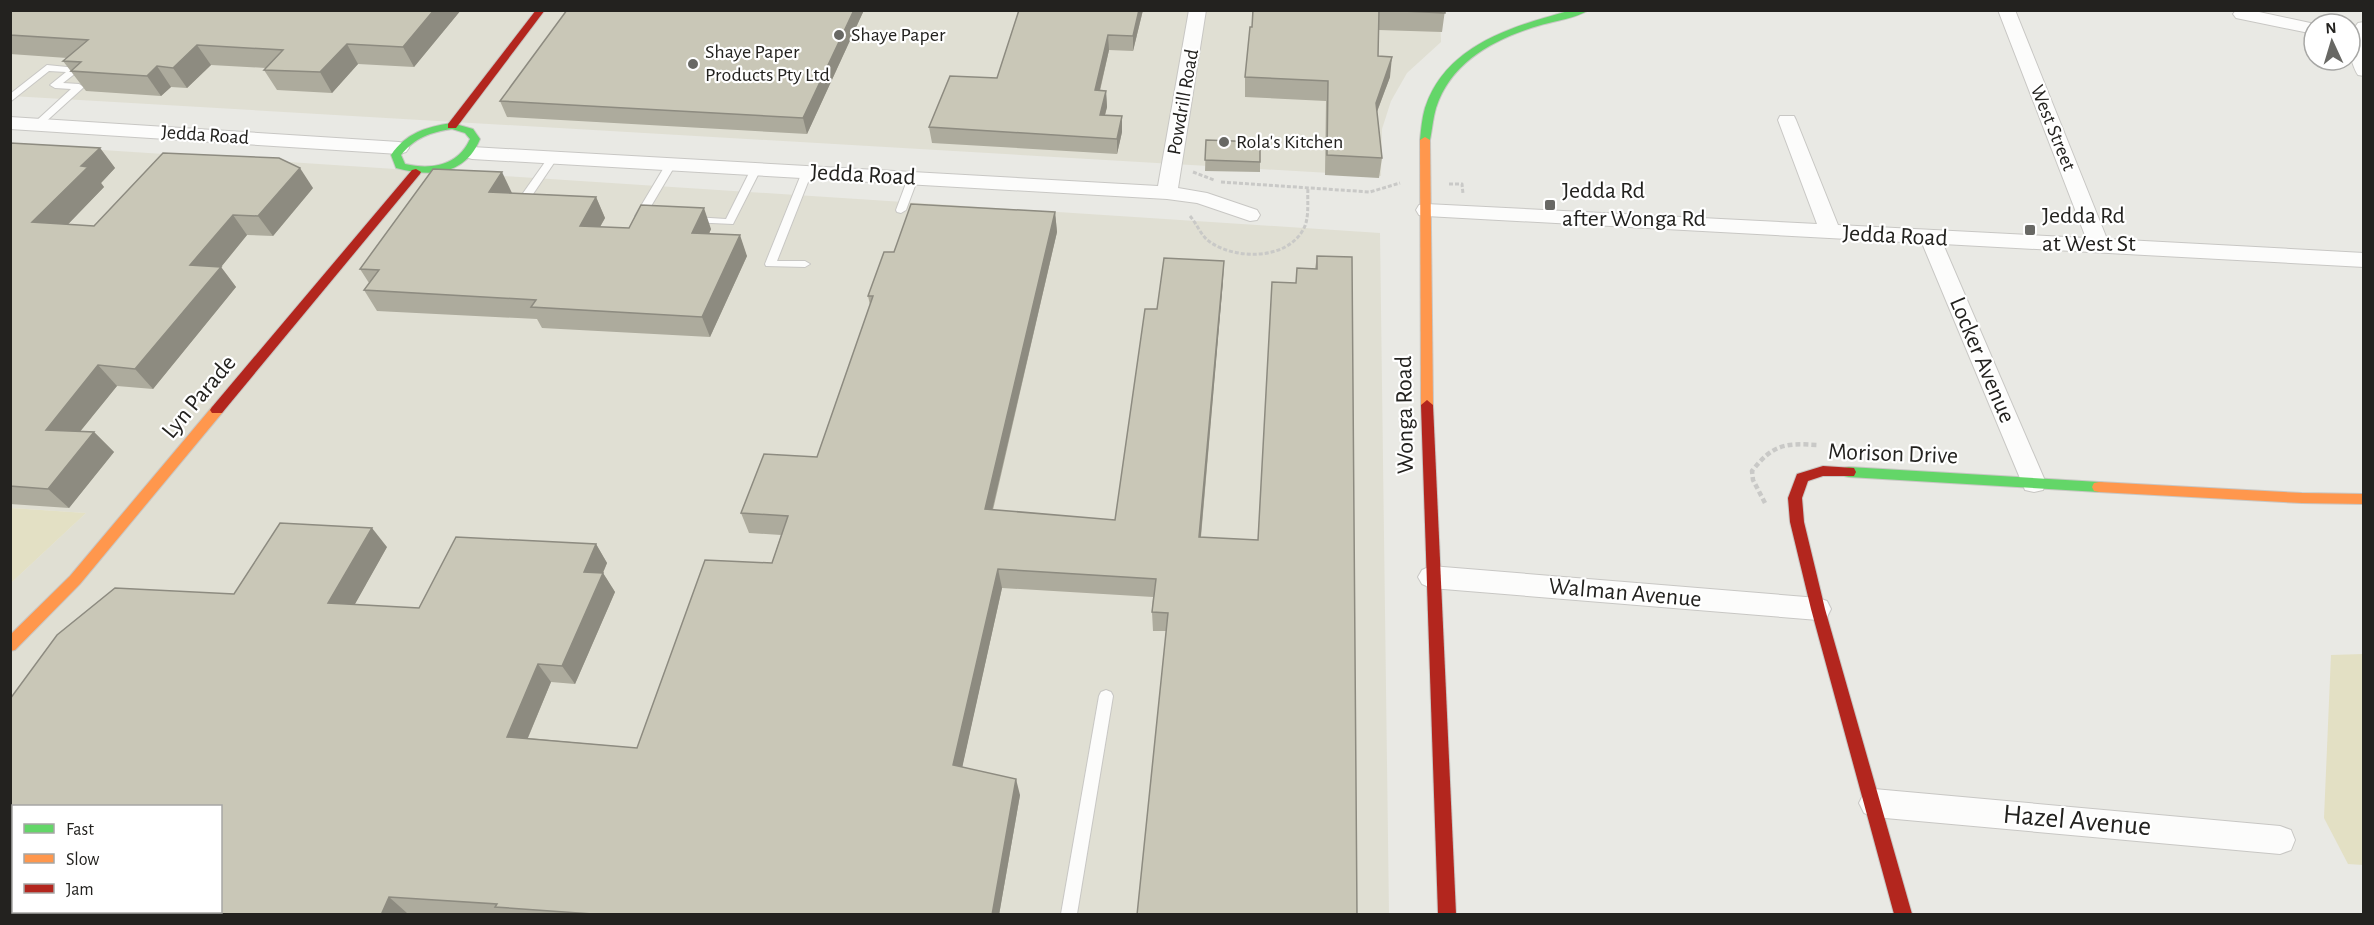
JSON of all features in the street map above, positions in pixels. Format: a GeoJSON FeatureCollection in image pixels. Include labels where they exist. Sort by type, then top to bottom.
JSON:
{"type":"FeatureCollection","features":[{"type":"Feature","properties":{"kind":"street"},"geometry":{"type":"LineString","coordinates":[[452,126],[541,10]]}},
{"type":"Feature","properties":{"kind":"street","name":"Powdrill Road"},"geometry":{"type":"LineString","coordinates":[[1167,193],[1198,10]]}},
{"type":"Feature","properties":{"kind":"street","name":"Wonga Road"},"geometry":{"type":"LineString","coordinates":[[1448,915],[1431,577],[1424,286],[1425,144],[1430,103],[1448,72],[1471,53],[1500,36],[1530,24],[1585,10]]}},
{"type":"Feature","properties":{"kind":"street","name":"West Street"},"geometry":{"type":"LineString","coordinates":[[2006,10],[2099,246]]}},
{"type":"Feature","properties":{"kind":"street"},"geometry":{"type":"LineString","coordinates":[[2242,14],[2302,26]]}},
{"type":"Feature","properties":{"kind":"street"},"geometry":{"type":"LineString","coordinates":[[1787,120],[1830,232]]}},
{"type":"Feature","properties":{"kind":"street","name":"Jedda Road"},"geometry":{"type":"LineString","coordinates":[[10,123],[399,148]]}},
{"type":"Feature","properties":{"kind":"street"},"geometry":{"type":"LineString","coordinates":[[452,126],[463,128],[476,138],[476,145],[472,153],[453,166],[434,171],[416,172],[400,166],[396,155],[399,148],[427,130],[452,126]]}},
{"type":"Feature","properties":{"kind":"street","name":"Jedda Road"},"geometry":{"type":"LineString","coordinates":[[472,153],[1167,193],[1200,197],[1250,215]]}},
{"type":"Feature","properties":{"kind":"street","name":"Lyn Parade"},"geometry":{"type":"LineString","coordinates":[[10,645],[82,572],[416,172]]}},
{"type":"Feature","properties":{"kind":"street","name":"Jedda Road"},"geometry":{"type":"LineString","coordinates":[[1426,210],[2364,260]]}},
{"type":"Feature","properties":{"kind":"street","name":"Locker Avenue"},"geometry":{"type":"LineString","coordinates":[[1930,238],[2034,483]]}},
{"type":"Feature","properties":{"kind":"street","name":"Morison Drive"},"geometry":{"type":"LineString","coordinates":[[1904,915],[1818,609],[1797,522],[1795,498],[1802,478],[1823,471],[2302,498],[2364,499]]}},
{"type":"Feature","properties":{"kind":"street","name":"Walman Avenue"},"geometry":{"type":"LineString","coordinates":[[1431,577],[1818,609]]}},
{"type":"Feature","properties":{"kind":"street","name":"Hazel Avenue"},"geometry":{"type":"LineString","coordinates":[[1874,803],[2280,840]]}},
{"type":"Feature","properties":{"kind":"lane"},"geometry":{"type":"LineString","coordinates":[[10,99],[47,68],[74,70],[56,85],[79,87],[38,124]]}},
{"type":"Feature","properties":{"kind":"lane"},"geometry":{"type":"LineString","coordinates":[[525,198],[553,157]]}},
{"type":"Feature","properties":{"kind":"lane"},"geometry":{"type":"LineString","coordinates":[[651,217],[640,216],[670,164]]}},
{"type":"Feature","properties":{"kind":"lane"},"geometry":{"type":"LineString","coordinates":[[684,219],[729,222],[756,169]]}},
{"type":"Feature","properties":{"kind":"lane"},"geometry":{"type":"LineString","coordinates":[[806,264],[770,264],[807,172]]}},
{"type":"Feature","properties":{"kind":"lane"},"geometry":{"type":"LineString","coordinates":[[901,210],[913,178]]}},
{"type":"Feature","properties":{"kind":"lane"},"geometry":{"type":"LineString","coordinates":[[1069,915],[1106,696]]}},
{"type":"Feature","properties":{"kind":"path"},"geometry":{"type":"LineString","coordinates":[[1200,173],[1218,182],[1370,192],[1383,189],[1390,184],[1404,182]]}},
{"type":"Feature","properties":{"kind":"path"},"geometry":{"type":"LineString","coordinates":[[1451,184],[1462,184],[1464,202]]}},
{"type":"Feature","properties":{"kind":"path"},"geometry":{"type":"LineString","coordinates":[[1185,214],[1194,220],[1208,241],[1218,247],[1240,254],[1274,251],[1289,244],[1303,230],[1306,221],[1308,188]]}},
{"type":"Feature","properties":{"kind":"shaded area"},"geometry":{"type":"Polygon","coordinates":[[[1440,10],[1441,42],[1407,73],[1391,101],[1382,129],[1381,176],[11,96],[10,11],[1440,10]]]}},
{"type":"Feature","properties":{"kind":"shaded area"},"geometry":{"type":"Polygon","coordinates":[[[10,144],[1380,233],[1389,914],[11,914],[11,583],[86,513],[11,508],[10,144]]]}},
{"type":"Feature","properties":{"kind":"shaded area"},"geometry":{"type":"Polygon","coordinates":[[[11,508],[86,513],[11,583],[11,508]]]}},
{"type":"Feature","properties":{"kind":"shaded area"},"geometry":{"type":"Polygon","coordinates":[[[2364,654],[2363,865],[2348,864],[2324,818],[2331,655],[2364,654]]]}},
{"type":"Feature","properties":{"kind":"building"},"geometry":{"type":"Polygon","coordinates":[[[10,10],[434,10],[403,47],[347,44],[320,72],[264,70],[283,50],[197,45],[173,68],[157,66],[147,76],[71,71],[81,62],[63,61],[88,40],[10,35],[10,10]]]}},
{"type":"Feature","properties":{"kind":"building","name":"Shaye Paper Products Pty Ltd"},"geometry":{"type":"Polygon","coordinates":[[[567,10],[854,10],[803,118],[500,101],[567,10]]]}},
{"type":"Feature","properties":{"kind":"building"},"geometry":{"type":"Polygon","coordinates":[[[1019,10],[1139,10],[1133,36],[1108,35],[1095,90],[1106,91],[1100,115],[1122,116],[1117,139],[929,127],[950,76],[997,78],[1019,10]]]}},
{"type":"Feature","properties":{"kind":"building"},"geometry":{"type":"Polygon","coordinates":[[[1253,10],[1379,10],[1378,56],[1392,57],[1376,103],[1382,158],[1327,155],[1328,81],[1245,77],[1253,10]]]}},
{"type":"Feature","properties":{"kind":"building"},"geometry":{"type":"Polygon","coordinates":[[[1380,10],[1445,10],[1445,13],[1380,10]]]}},
{"type":"Feature","properties":{"kind":"building"},"geometry":{"type":"Polygon","coordinates":[[[1206,140],[1260,142],[1260,162],[1205,160],[1206,140]]]}},
{"type":"Feature","properties":{"kind":"building"},"geometry":{"type":"Polygon","coordinates":[[[10,143],[100,148],[81,166],[88,167],[32,222],[94,226],[163,153],[279,158],[300,168],[258,216],[233,215],[190,265],[221,267],[135,369],[98,365],[46,430],[94,432],[48,489],[10,486],[10,143]]]}},
{"type":"Feature","properties":{"kind":"building"},"geometry":{"type":"Polygon","coordinates":[[[433,169],[502,172],[489,192],[596,197],[580,226],[629,228],[641,205],[704,208],[692,233],[740,235],[702,317],[531,307],[536,300],[364,290],[379,270],[360,269],[433,169]]]}},
{"type":"Feature","properties":{"kind":"building"},"geometry":{"type":"Polygon","coordinates":[[[911,204],[1055,212],[985,509],[1115,520],[1145,309],[1157,309],[1164,258],[1224,261],[1199,537],[1258,540],[1272,282],[1296,283],[1297,268],[1317,269],[1317,256],[1352,257],[1357,915],[1137,915],[1168,613],[1152,612],[1156,579],[998,569],[953,765],[1016,779],[992,915],[607,915],[495,907],[497,904],[389,897],[381,915],[10,915],[10,699],[57,635],[115,588],[234,594],[280,523],[372,528],[328,603],[419,608],[456,537],[596,544],[584,572],[603,573],[562,666],[538,664],[507,737],[637,748],[705,560],[772,563],[788,516],[741,513],[764,454],[817,457],[873,296],[868,296],[884,252],[894,252],[911,204]]]}},
{"type":"Feature","properties":{"kind":"traffic: fast"},"geometry":{"type":"LineString","coordinates":[[1425,140],[1430,109],[1441,83],[1458,63],[1478,48],[1502,35],[1585,10]]}},
{"type":"Feature","properties":{"kind":"traffic: fast"},"geometry":{"type":"LineString","coordinates":[[452,126],[469,131],[475,139],[471,150],[464,158],[444,168],[422,170],[400,166],[396,155],[413,137],[452,126]]}},
{"type":"Feature","properties":{"kind":"traffic: fast"},"geometry":{"type":"LineString","coordinates":[[1849,472],[2099,487]]}},
{"type":"Feature","properties":{"kind":"traffic: slow"},"geometry":{"type":"LineString","coordinates":[[1425,140],[1427,405]]}},
{"type":"Feature","properties":{"kind":"traffic: slow"},"geometry":{"type":"LineString","coordinates":[[10,645],[75,580],[217,410]]}},
{"type":"Feature","properties":{"kind":"traffic: slow"},"geometry":{"type":"LineString","coordinates":[[2099,487],[2302,498],[2364,499]]}},
{"type":"Feature","properties":{"kind":"traffic: jam"},"geometry":{"type":"LineString","coordinates":[[452,126],[541,10]]}},
{"type":"Feature","properties":{"kind":"traffic: jam"},"geometry":{"type":"LineString","coordinates":[[217,410],[416,172]]}},
{"type":"Feature","properties":{"kind":"traffic: jam"},"geometry":{"type":"LineString","coordinates":[[1427,405],[1447,914]]}},
{"type":"Feature","properties":{"kind":"traffic: jam"},"geometry":{"type":"LineString","coordinates":[[1849,472],[1823,471],[1802,478],[1795,498],[1797,522],[1818,609],[1903,914]]}},
{"type":"Feature","properties":{"kind":"place","name":"Shaye Paper"},"geometry":{"type":"Point","coordinates":[839,35]}},
{"type":"Feature","properties":{"kind":"place","name":"Shaye Paper Products Pty Ltd"},"geometry":{"type":"Point","coordinates":[693,64]}},
{"type":"Feature","properties":{"kind":"place","name":"Rola's Kitchen"},"geometry":{"type":"Point","coordinates":[1224,142]}},
{"type":"Feature","properties":{"kind":"place","name":"Jedda Rd after Wonga Rd"},"geometry":{"type":"Point","coordinates":[1550,205]}},
{"type":"Feature","properties":{"kind":"place","name":"Jedda Rd at West St"},"geometry":{"type":"Point","coordinates":[2030,230]}}]}
